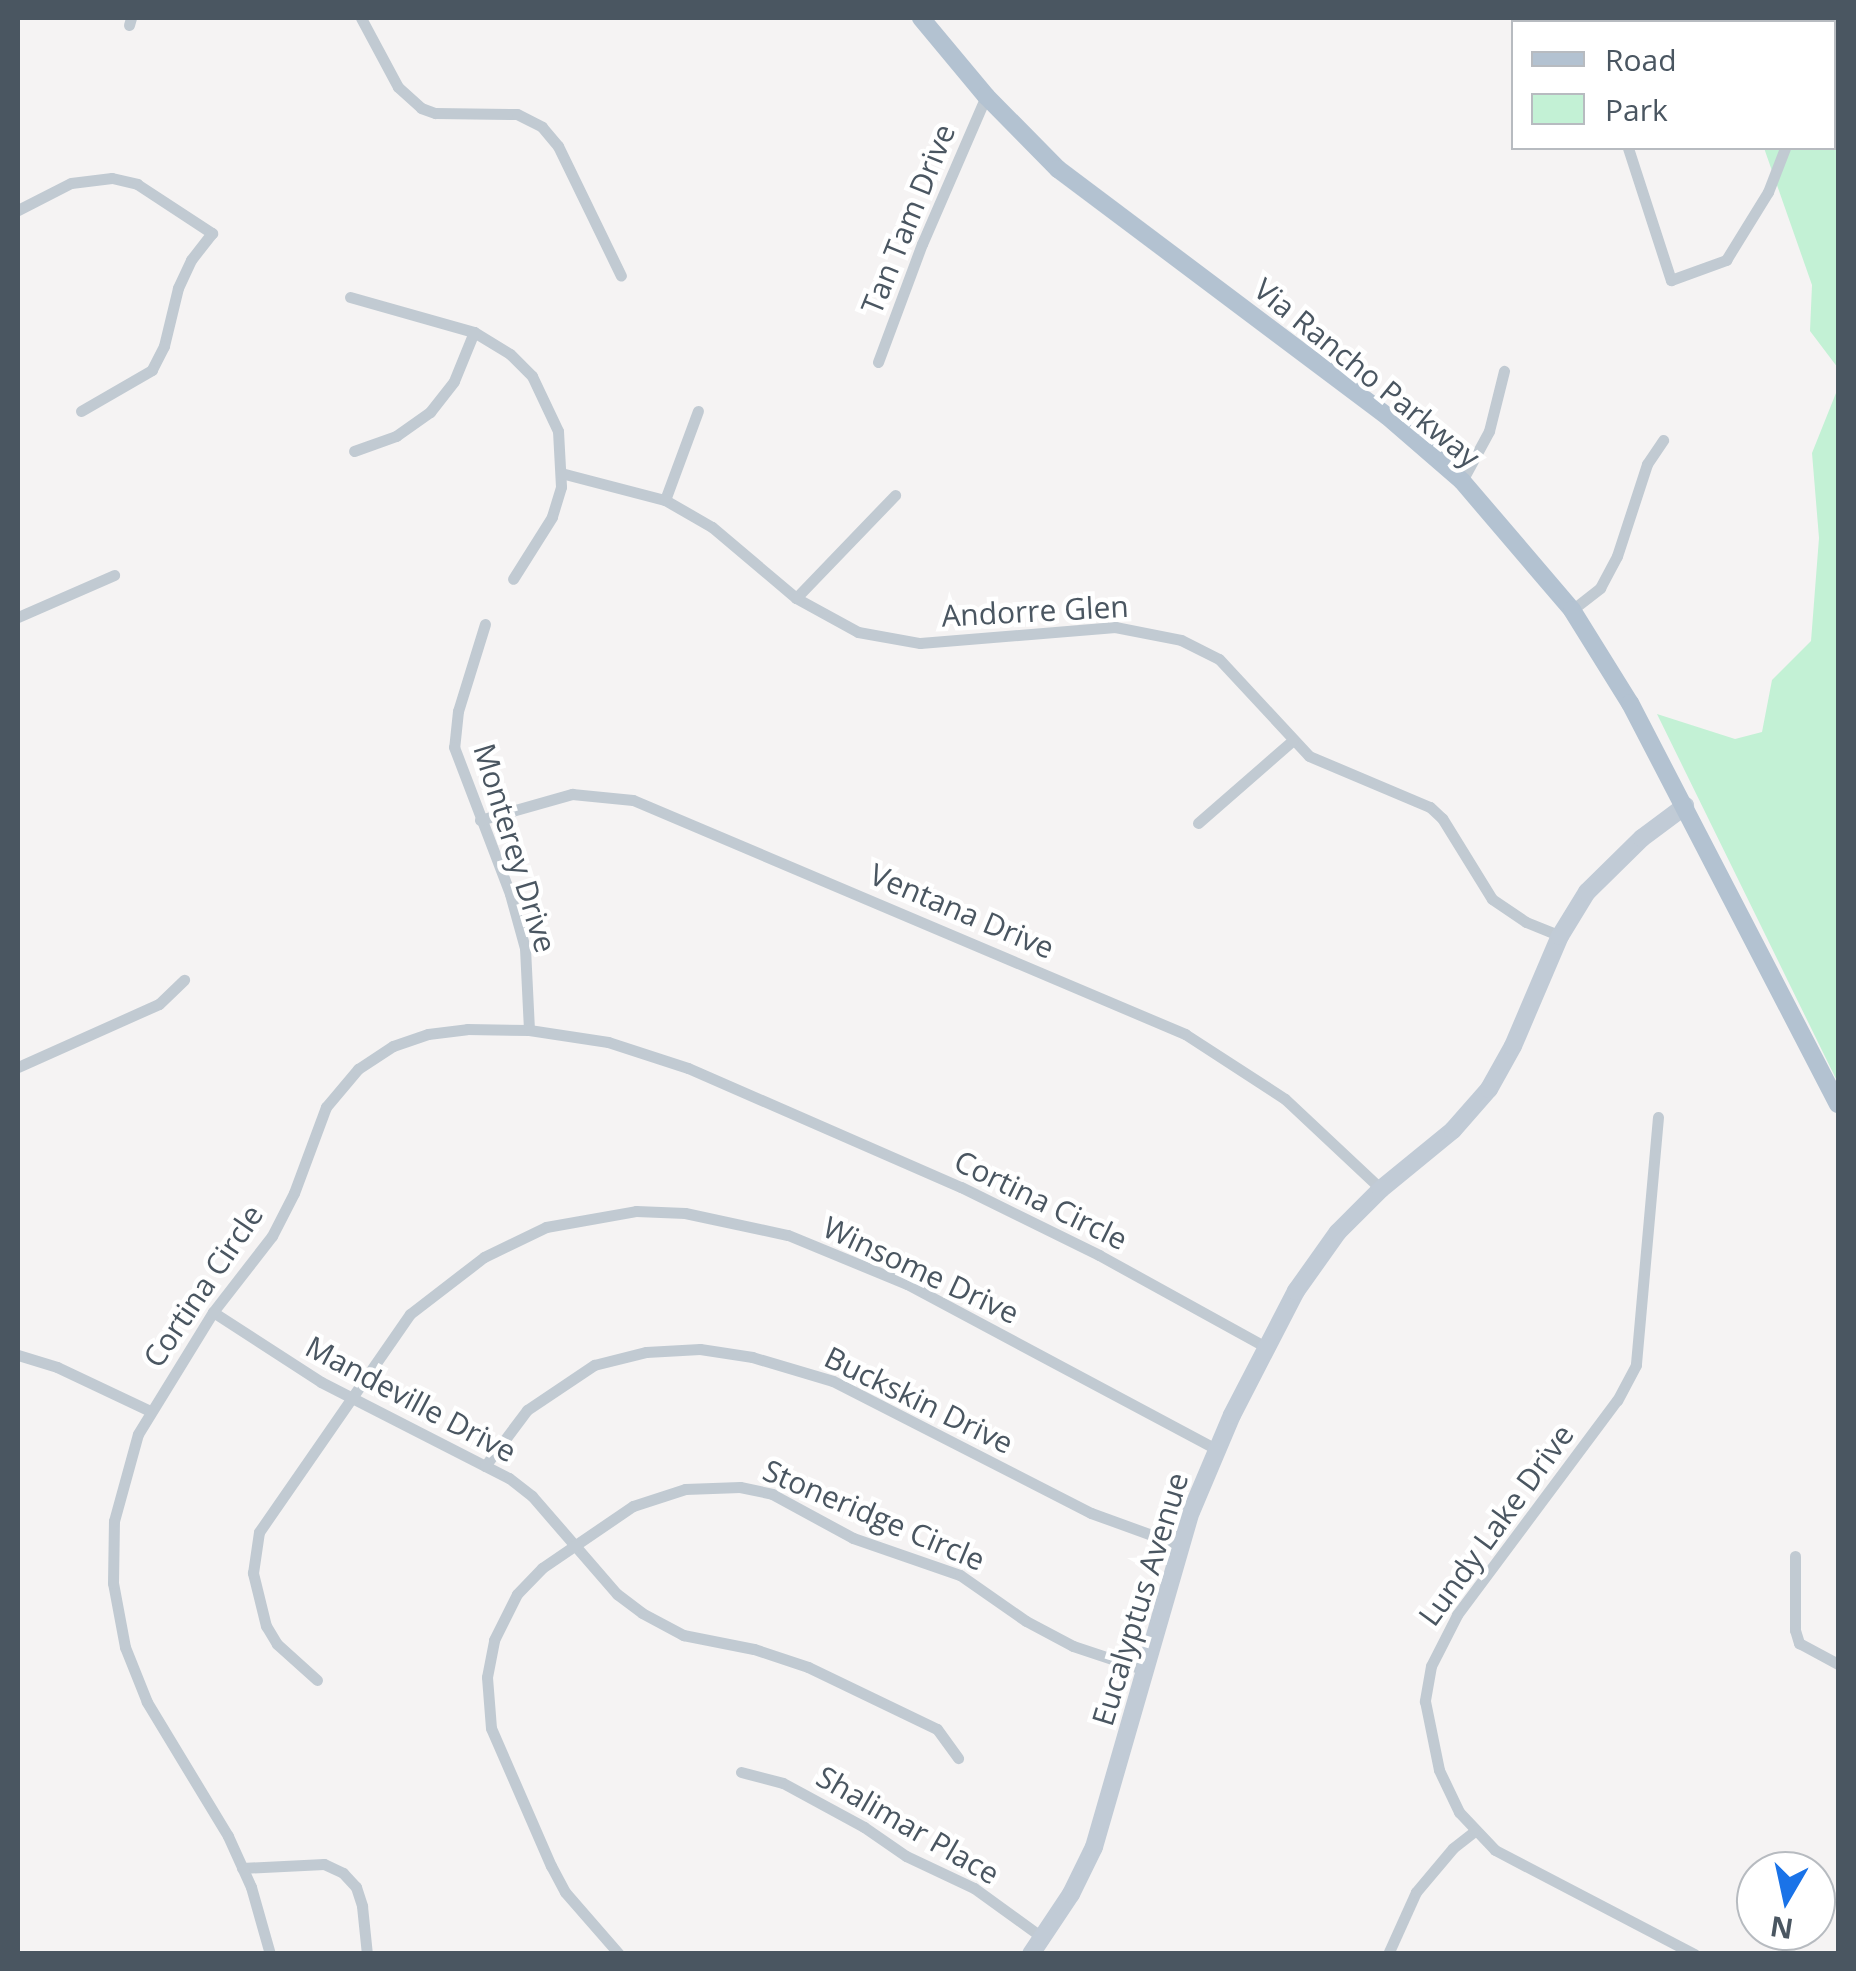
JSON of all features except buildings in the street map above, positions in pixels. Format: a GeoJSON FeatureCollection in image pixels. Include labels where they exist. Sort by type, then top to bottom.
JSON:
{"type":"FeatureCollection","features":[{"type":"Feature","properties":{"kind":"main road","name":"Via Rancho Parkway"},"geometry":{"type":"LineString","coordinates":[[921,18],[986,96],[1058,170],[1386,416],[1462,481],[1572,610],[1630,702],[1838,1104]]}},
{"type":"Feature","properties":{"kind":"street"},"geometry":{"type":"LineString","coordinates":[[361,18],[398,87],[421,108],[435,113],[517,114],[542,127],[558,146],[620,276]]}},
{"type":"Feature","properties":{"kind":"street","name":"Tan Tam Drive"},"geometry":{"type":"LineString","coordinates":[[878,362],[922,244],[986,96]]}},
{"type":"Feature","properties":{"kind":"street"},"geometry":{"type":"LineString","coordinates":[[1629,150],[1671,280],[1726,260],[1768,192],[1784,150]]}},
{"type":"Feature","properties":{"kind":"street"},"geometry":{"type":"LineString","coordinates":[[18,210],[70,183],[112,178],[137,184],[212,233],[191,260],[178,288],[164,346],[152,370],[134,384],[81,411]]}},
{"type":"Feature","properties":{"kind":"street"},"geometry":{"type":"LineString","coordinates":[[350,297],[474,332],[510,354],[532,376],[558,431],[561,473],[552,517],[513,579]]}},
{"type":"Feature","properties":{"kind":"street"},"geometry":{"type":"LineString","coordinates":[[354,451],[396,436],[430,412],[454,381],[474,332]]}},
{"type":"Feature","properties":{"kind":"street"},"geometry":{"type":"LineString","coordinates":[[1462,481],[1489,430],[1504,372]]}},
{"type":"Feature","properties":{"kind":"street"},"geometry":{"type":"LineString","coordinates":[[665,500],[698,410]]}},
{"type":"Feature","properties":{"kind":"street"},"geometry":{"type":"LineString","coordinates":[[1572,610],[1600,588],[1616,556],[1647,464],[1663,440]]}},
{"type":"Feature","properties":{"kind":"street","name":"Andorre Glen"},"geometry":{"type":"LineString","coordinates":[[561,473],[665,500],[712,526],[796,598],[830,620],[890,640],[920,643],[1115,627],[1182,640],[1219,660],[1292,741],[1338,771],[1430,807],[1442,818],[1492,898],[1526,922],[1560,936]]}},
{"type":"Feature","properties":{"kind":"street"},"geometry":{"type":"LineString","coordinates":[[796,598],[894,494]]}},
{"type":"Feature","properties":{"kind":"street"},"geometry":{"type":"LineString","coordinates":[[18,616],[114,575]]}},
{"type":"Feature","properties":{"kind":"street","name":"Monterey Drive"},"geometry":{"type":"LineString","coordinates":[[485,624],[458,711],[454,747],[510,894],[525,948],[529,1030]]}},
{"type":"Feature","properties":{"kind":"street"},"geometry":{"type":"LineString","coordinates":[[1198,822],[1292,741]]}},
{"type":"Feature","properties":{"kind":"street","name":"Ventana Drive"},"geometry":{"type":"LineString","coordinates":[[480,820],[572,794],[633,800],[1186,1034],[1284,1100],[1381,1189]]}},
{"type":"Feature","properties":{"kind":"street","name":"Eucalyptus Avenue"},"geometry":{"type":"LineString","coordinates":[[1031,1954],[1044,1938],[1094,1847],[1191,1512],[1266,1347],[1296,1291],[1328,1247],[1381,1189],[1453,1130],[1489,1089],[1513,1046],[1560,936],[1602,874],[1685,806]]}},
{"type":"Feature","properties":{"kind":"street"},"geometry":{"type":"LineString","coordinates":[[18,1066],[159,1004],[184,980]]}},
{"type":"Feature","properties":{"kind":"street","name":"Cortina Circle"},"geometry":{"type":"LineString","coordinates":[[270,1954],[242,1868],[147,1702],[125,1647],[113,1583],[114,1521],[119,1490],[150,1411],[213,1312],[272,1236],[294,1193],[326,1107],[358,1069],[393,1046],[428,1034],[529,1030],[608,1042],[706,1076],[961,1187],[1099,1255],[1266,1347]]}},
{"type":"Feature","properties":{"kind":"street","name":"Lundy Lake Drive"},"geometry":{"type":"LineString","coordinates":[[1658,1117],[1636,1365],[1617,1400],[1457,1616],[1431,1666],[1426,1701],[1439,1770],[1459,1812],[1475,1831],[1518,1864],[1694,1954]]}},
{"type":"Feature","properties":{"kind":"street","name":"Winsome Drive"},"geometry":{"type":"LineString","coordinates":[[317,1680],[277,1644],[266,1626],[252,1573],[259,1532],[410,1314],[484,1257],[546,1227],[636,1210],[685,1212],[788,1236],[864,1264],[1218,1450]]}},
{"type":"Feature","properties":{"kind":"street","name":"Mandeville Drive"},"geometry":{"type":"LineString","coordinates":[[213,1312],[247,1338],[485,1466],[532,1496],[617,1594],[642,1614],[683,1635],[754,1648],[808,1667],[937,1729],[958,1758]]}},
{"type":"Feature","properties":{"kind":"street","name":"Buckskin Drive"},"geometry":{"type":"LineString","coordinates":[[485,1466],[527,1410],[594,1365],[646,1352],[700,1350],[752,1357],[833,1380],[1091,1513],[1182,1546]]}},
{"type":"Feature","properties":{"kind":"street"},"geometry":{"type":"LineString","coordinates":[[18,1355],[56,1366],[150,1411]]}},
{"type":"Feature","properties":{"kind":"street","name":"Stoneridge Circle"},"geometry":{"type":"LineString","coordinates":[[619,1954],[565,1892],[491,1728],[487,1677],[504,1616],[542,1568],[634,1506],[662,1494],[740,1487],[772,1494],[854,1538],[960,1574],[1026,1621],[1072,1646],[1145,1670]]}},
{"type":"Feature","properties":{"kind":"street"},"geometry":{"type":"LineString","coordinates":[[1795,1556],[1795,1630],[1799,1643],[1838,1664]]}},
{"type":"Feature","properties":{"kind":"street","name":"Shalimar Place"},"geometry":{"type":"LineString","coordinates":[[741,1772],[782,1783],[864,1827],[906,1856],[974,1888],[1044,1938]]}},
{"type":"Feature","properties":{"kind":"street"},"geometry":{"type":"LineString","coordinates":[[1388,1954],[1416,1892],[1452,1848],[1475,1831]]}},
{"type":"Feature","properties":{"kind":"street"},"geometry":{"type":"LineString","coordinates":[[242,1868],[324,1864],[343,1873],[356,1888],[362,1906],[367,1954]]}},
{"type":"Feature","properties":{"kind":"green space"},"geometry":{"type":"Polygon","coordinates":[[[1838,18],[1838,368],[1810,331],[1812,285],[1765,150],[1836,150],[1836,20],[1720,20],[1838,18]]]}},
{"type":"Feature","properties":{"kind":"green space"},"geometry":{"type":"Polygon","coordinates":[[[1838,388],[1838,1083],[1657,714],[1735,739],[1762,732],[1772,680],[1811,641],[1819,538],[1812,453],[1838,388]]]}}]}
